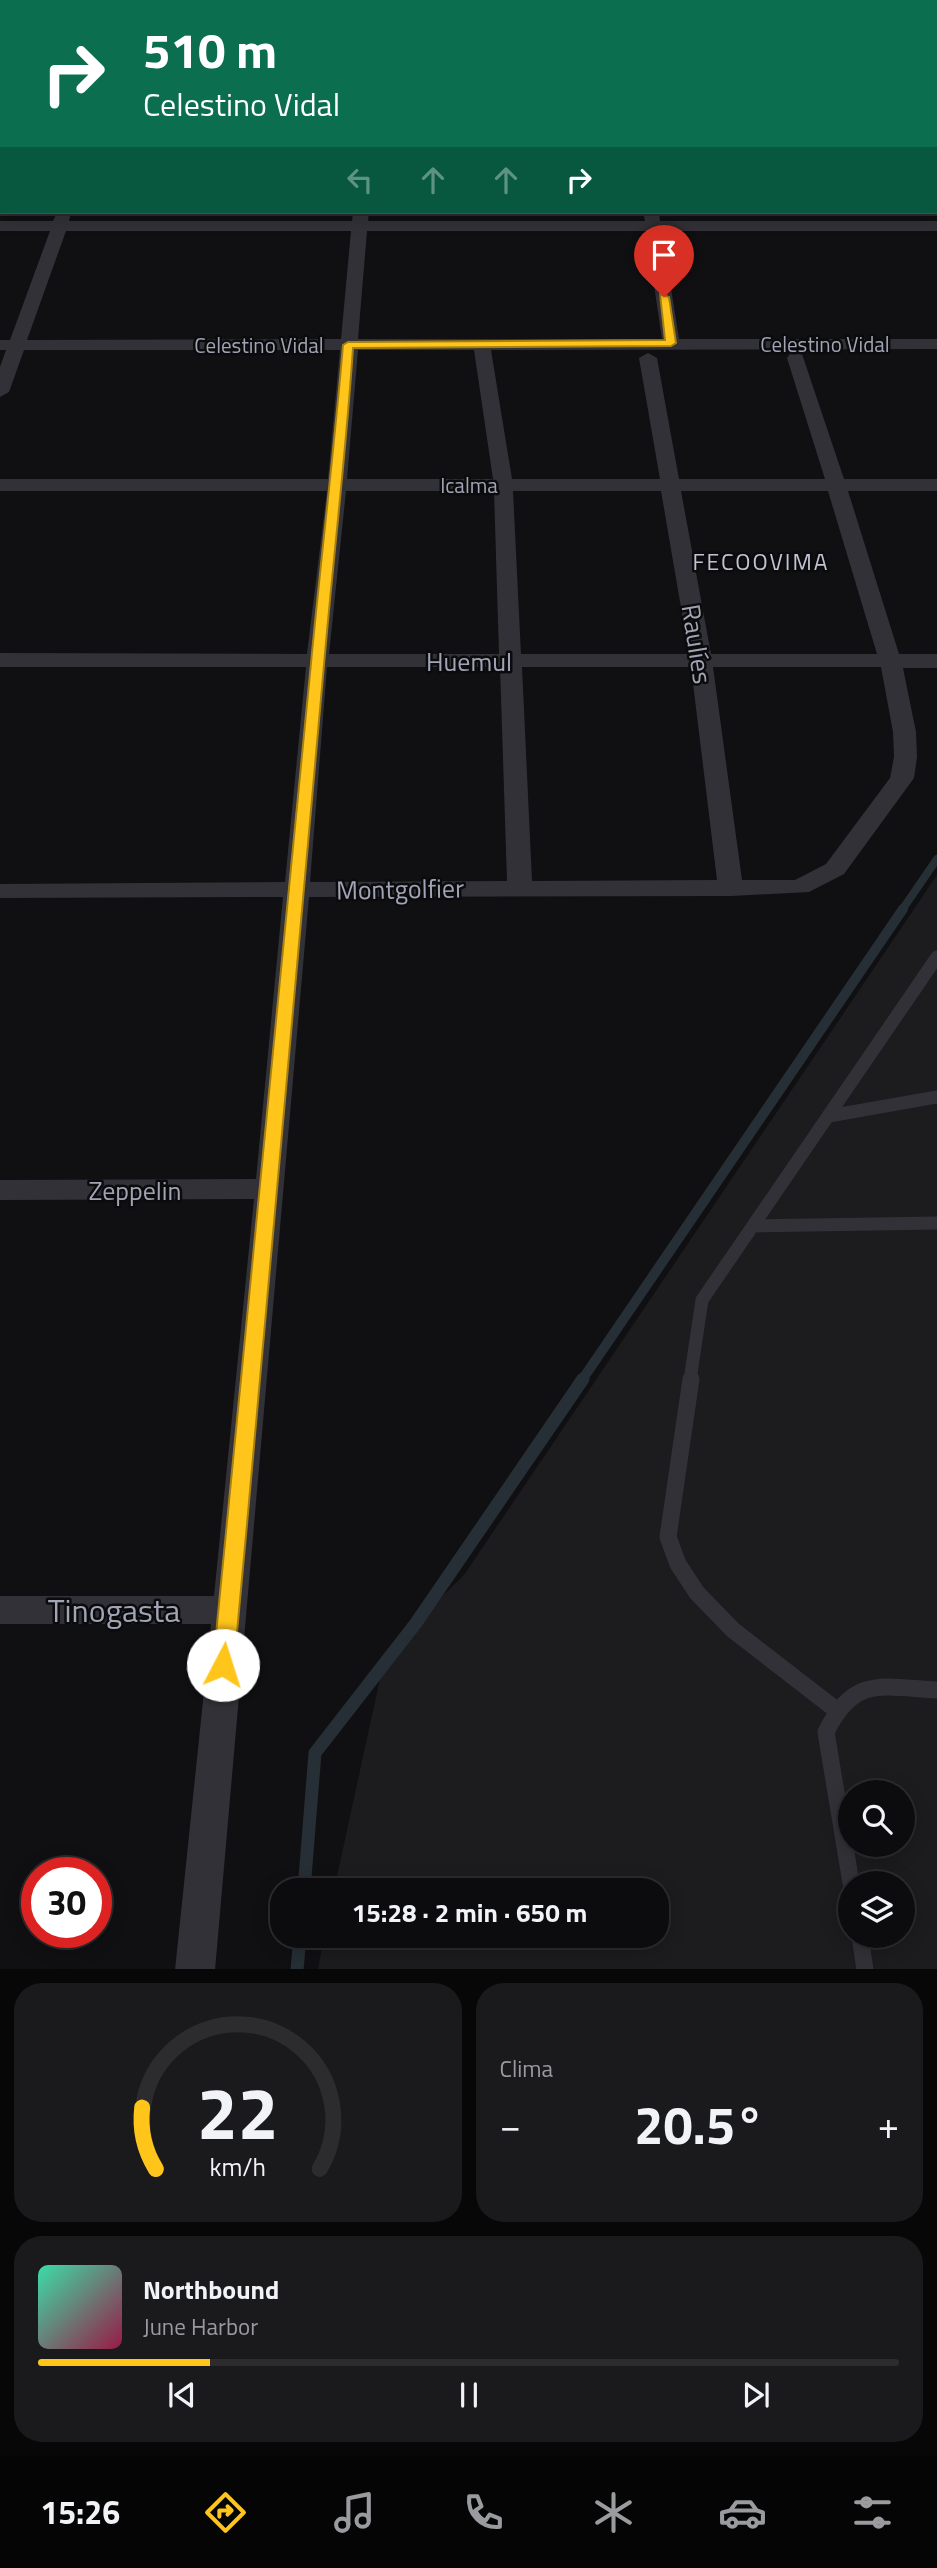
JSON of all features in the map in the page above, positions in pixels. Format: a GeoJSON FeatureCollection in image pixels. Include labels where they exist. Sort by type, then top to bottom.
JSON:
{"type":"FeatureCollection","features":[{"type":"Feature","properties":{"kind":"street"},"geometry":{"type":"LineString","coordinates":[[0,392],[8,345],[62,219]]}},
{"type":"Feature","properties":{"kind":"street"},"geometry":{"type":"LineString","coordinates":[[0,226],[62,219],[652,219],[937,226]]}},
{"type":"Feature","properties":{"kind":"street"},"geometry":{"type":"LineString","coordinates":[[195,1969],[360,219]]}},
{"type":"Feature","properties":{"kind":"street"},"geometry":{"type":"LineString","coordinates":[[652,219],[671,343]]}},
{"type":"Feature","properties":{"kind":"street","name":"Celestino Vidal"},"geometry":{"type":"LineString","coordinates":[[8,345],[937,344]]}},
{"type":"Feature","properties":{"kind":"street"},"geometry":{"type":"LineString","coordinates":[[482,345],[503,484],[520,887]]}},
{"type":"Feature","properties":{"kind":"street","name":"Raulíes"},"geometry":{"type":"LineString","coordinates":[[648,358],[701,662],[731,889]]}},
{"type":"Feature","properties":{"kind":"street"},"geometry":{"type":"LineString","coordinates":[[796,358],[890,661]]}},
{"type":"Feature","properties":{"kind":"street","name":"Icalma"},"geometry":{"type":"LineString","coordinates":[[0,485],[937,485]]}},
{"type":"Feature","properties":{"kind":"street","name":"Huemul"},"geometry":{"type":"LineString","coordinates":[[0,660],[937,661]]}},
{"type":"Feature","properties":{"kind":"street","name":"Montgolfier"},"geometry":{"type":"LineString","coordinates":[[0,891],[800,887],[835,869],[902,778],[906,749],[890,661]]}},
{"type":"Feature","properties":{"kind":"street","name":"Zeppelin"},"geometry":{"type":"LineString","coordinates":[[0,1190],[270,1189]]}},
{"type":"Feature","properties":{"kind":"street","name":"Tinogasta"},"geometry":{"type":"LineString","coordinates":[[0,1610],[229,1610]]}},
{"type":"Feature","properties":{"kind":"lane"},"geometry":{"type":"LineString","coordinates":[[835,1709],[745,1640],[709,1605],[681,1571],[668,1537],[702,1300],[934,965]]}},
{"type":"Feature","properties":{"kind":"lane"},"geometry":{"type":"LineString","coordinates":[[829,1116],[937,1097]]}},
{"type":"Feature","properties":{"kind":"lane"},"geometry":{"type":"LineString","coordinates":[[753,1226],[937,1223]]}},
{"type":"Feature","properties":{"kind":"lane"},"geometry":{"type":"LineString","coordinates":[[849,1871],[826,1732],[835,1709],[851,1693],[875,1687],[937,1690]]}},
{"type":"Feature","properties":{"kind":"lane"},"geometry":{"type":"LineString","coordinates":[[862,1948],[865,1969]]}},
{"type":"Feature","properties":{"kind":"shaded area"},"geometry":{"type":"Polygon","coordinates":[[[937,875],[937,1969],[318,1969],[322,1948],[669,1948],[669,1878],[337,1878],[386,1651],[464,1575],[937,875]]]}},
{"type":"Feature","properties":{"kind":"waterway"},"geometry":{"type":"LineString","coordinates":[[902,910],[937,859]]}},
{"type":"Feature","properties":{"kind":"waterway"},"geometry":{"type":"LineString","coordinates":[[582,1380],[903,909]]}},
{"type":"Feature","properties":{"kind":"waterway"},"geometry":{"type":"LineString","coordinates":[[305,1878],[315,1753],[416,1623],[583,1379]]}},
{"type":"Feature","properties":{"kind":"waterway"},"geometry":{"type":"LineString","coordinates":[[297,1969],[299,1948]]}},
{"type":"Feature","properties":{"kind":"district","name":"FECOOVIMA"},"geometry":{"type":"Point","coordinates":[761,561]}},
{"type":"Feature","properties":{"kind":"route"},"geometry":{"type":"LineString","coordinates":[[223,1665],[273,1162],[348,345],[671,343],[664,297]]}}]}
